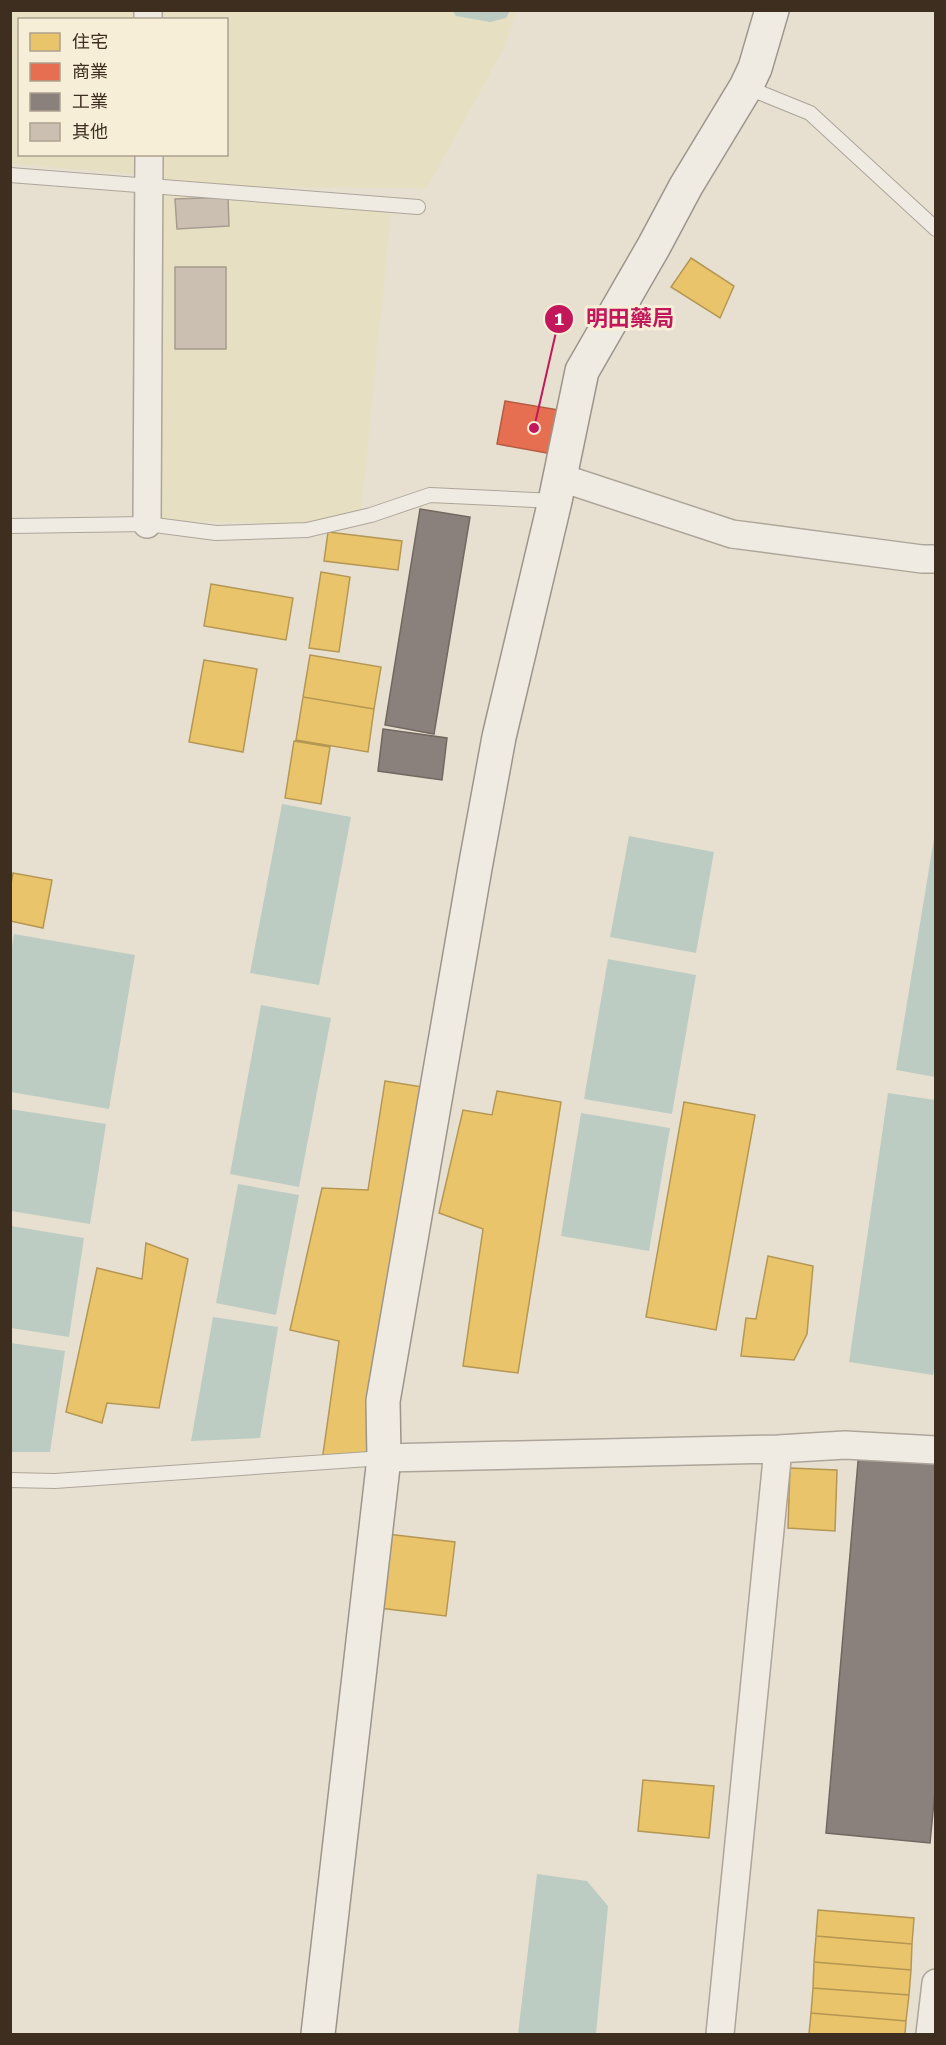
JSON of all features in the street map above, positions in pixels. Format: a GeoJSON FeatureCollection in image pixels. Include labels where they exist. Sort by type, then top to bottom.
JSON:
{"type":"FeatureCollection","features":[{"type":"Feature","properties":{"kind":"street"},"geometry":{"type":"LineString","coordinates":[[318,2034],[384,1458],[383,1401],[499,737],[582,371],[686,186],[746,87],[755,68],[772,10]]}},
{"type":"Feature","properties":{"kind":"street"},"geometry":{"type":"LineString","coordinates":[[147,524],[149,156]]}},
{"type":"Feature","properties":{"kind":"street"},"geometry":{"type":"LineString","coordinates":[[557,489],[732,534],[922,559],[936,558]]}},
{"type":"Feature","properties":{"kind":"street"},"geometry":{"type":"LineString","coordinates":[[384,1458],[845,1446],[936,1450]]}},
{"type":"Feature","properties":{"kind":"street"},"geometry":{"type":"LineString","coordinates":[[720,2034],[778,1449]]}},
{"type":"Feature","properties":{"kind":"street"},"geometry":{"type":"LineString","coordinates":[[930,2034],[936,1983]]}},
{"type":"Feature","properties":{"kind":"lane"},"geometry":{"type":"LineString","coordinates":[[746,87],[810,113],[936,229]]}},
{"type":"Feature","properties":{"kind":"lane"},"geometry":{"type":"LineString","coordinates":[[10,176],[418,207]]}},
{"type":"Feature","properties":{"kind":"lane"},"geometry":{"type":"LineString","coordinates":[[10,526],[147,524],[216,533],[307,530],[371,515],[430,495],[557,489]]}},
{"type":"Feature","properties":{"kind":"lane"},"geometry":{"type":"LineString","coordinates":[[10,1480],[55,1481],[384,1458]]}},
{"type":"Feature","properties":{"kind":"shaded area"},"geometry":{"type":"Polygon","coordinates":[[[452,10],[510,11],[506,18],[490,22],[456,16],[452,10]]]}},
{"type":"Feature","properties":{"kind":"shaded area"},"geometry":{"type":"Polygon","coordinates":[[[10,11],[133,11],[133,18],[18,18],[18,156],[133,156],[133,174],[11,164],[10,11]]]}},
{"type":"Feature","properties":{"kind":"shaded area"},"geometry":{"type":"Polygon","coordinates":[[[163,11],[516,11],[505,46],[427,188],[162,187],[162,156],[228,156],[228,18],[163,18],[163,11]]]}},
{"type":"Feature","properties":{"kind":"shaded area"},"geometry":{"type":"Polygon","coordinates":[[[152,191],[391,212],[361,513],[308,525],[153,520],[152,191]]]}},
{"type":"Feature","properties":{"kind":"shaded area"},"geometry":{"type":"Polygon","coordinates":[[[282,804],[351,817],[319,985],[250,973],[282,804]]]}},
{"type":"Feature","properties":{"kind":"shaded area"},"geometry":{"type":"Polygon","coordinates":[[[935,832],[935,1077],[896,1070],[935,832]]]}},
{"type":"Feature","properties":{"kind":"shaded area"},"geometry":{"type":"Polygon","coordinates":[[[629,836],[714,852],[696,953],[610,937],[629,836]]]}},
{"type":"Feature","properties":{"kind":"shaded area"},"geometry":{"type":"Polygon","coordinates":[[[14,934],[135,955],[109,1109],[11,1092],[10,958],[14,934]]]}},
{"type":"Feature","properties":{"kind":"shaded area"},"geometry":{"type":"Polygon","coordinates":[[[608,959],[696,975],[672,1114],[584,1099],[608,959]]]}},
{"type":"Feature","properties":{"kind":"shaded area"},"geometry":{"type":"Polygon","coordinates":[[[261,1005],[331,1018],[299,1187],[230,1174],[261,1005]]]}},
{"type":"Feature","properties":{"kind":"shaded area"},"geometry":{"type":"Polygon","coordinates":[[[888,1093],[935,1100],[936,1359],[933,1375],[849,1362],[888,1093]]]}},
{"type":"Feature","properties":{"kind":"shaded area"},"geometry":{"type":"Polygon","coordinates":[[[10,1109],[106,1124],[90,1224],[11,1211],[10,1109]]]}},
{"type":"Feature","properties":{"kind":"shaded area"},"geometry":{"type":"Polygon","coordinates":[[[581,1113],[670,1128],[649,1251],[561,1236],[581,1113]]]}},
{"type":"Feature","properties":{"kind":"shaded area"},"geometry":{"type":"Polygon","coordinates":[[[238,1184],[299,1195],[276,1315],[216,1303],[238,1184]]]}},
{"type":"Feature","properties":{"kind":"shaded area"},"geometry":{"type":"Polygon","coordinates":[[[11,1226],[84,1238],[69,1337],[11,1328],[11,1226]]]}},
{"type":"Feature","properties":{"kind":"shaded area"},"geometry":{"type":"Polygon","coordinates":[[[213,1317],[278,1327],[260,1438],[191,1441],[213,1317]]]}},
{"type":"Feature","properties":{"kind":"shaded area"},"geometry":{"type":"Polygon","coordinates":[[[11,1343],[65,1351],[50,1452],[11,1452],[11,1343]]]}},
{"type":"Feature","properties":{"kind":"shaded area"},"geometry":{"type":"Polygon","coordinates":[[[537,1874],[587,1881],[608,1906],[596,2034],[518,2034],[537,1874]]]}},
{"type":"Feature","properties":{"kind":"building: 住宅"},"geometry":{"type":"Polygon","coordinates":[[[691,258],[734,286],[720,318],[671,287],[691,258]]]}},
{"type":"Feature","properties":{"kind":"building: 住宅"},"geometry":{"type":"Polygon","coordinates":[[[328,532],[402,541],[398,570],[324,561],[328,532]]]}},
{"type":"Feature","properties":{"kind":"building: 住宅"},"geometry":{"type":"Polygon","coordinates":[[[321,572],[350,577],[339,652],[309,648],[321,572]]]}},
{"type":"Feature","properties":{"kind":"building: 住宅"},"geometry":{"type":"Polygon","coordinates":[[[211,584],[293,598],[286,640],[204,626],[211,584]]]}},
{"type":"Feature","properties":{"kind":"building: 住宅"},"geometry":{"type":"Polygon","coordinates":[[[310,655],[381,667],[374,709],[303,697],[310,655]]]}},
{"type":"Feature","properties":{"kind":"building: 住宅"},"geometry":{"type":"Polygon","coordinates":[[[204,660],[257,669],[243,752],[189,742],[204,660]]]}},
{"type":"Feature","properties":{"kind":"building: 住宅"},"geometry":{"type":"Polygon","coordinates":[[[303,697],[374,709],[368,752],[296,740],[303,697]]]}},
{"type":"Feature","properties":{"kind":"building: 住宅"},"geometry":{"type":"Polygon","coordinates":[[[294,741],[330,747],[321,804],[285,798],[294,741]]]}},
{"type":"Feature","properties":{"kind":"building: 住宅"},"geometry":{"type":"Polygon","coordinates":[[[13,873],[52,880],[43,928],[10,921],[10,889],[13,873]]]}},
{"type":"Feature","properties":{"kind":"building: 住宅"},"geometry":{"type":"Polygon","coordinates":[[[385,1081],[429,1088],[373,1459],[322,1461],[339,1341],[290,1330],[322,1188],[368,1190],[385,1081]]]}},
{"type":"Feature","properties":{"kind":"building: 住宅"},"geometry":{"type":"Polygon","coordinates":[[[497,1091],[561,1102],[518,1373],[463,1366],[483,1229],[439,1213],[463,1110],[492,1115],[497,1091]]]}},
{"type":"Feature","properties":{"kind":"building: 住宅"},"geometry":{"type":"Polygon","coordinates":[[[684,1102],[755,1115],[716,1330],[646,1317],[684,1102]]]}},
{"type":"Feature","properties":{"kind":"building: 住宅"},"geometry":{"type":"Polygon","coordinates":[[[146,1243],[188,1259],[159,1408],[107,1403],[102,1423],[66,1412],[97,1268],[142,1279],[146,1243]]]}},
{"type":"Feature","properties":{"kind":"building: 住宅"},"geometry":{"type":"Polygon","coordinates":[[[768,1256],[813,1266],[807,1334],[794,1360],[741,1356],[746,1318],[756,1319],[768,1256]]]}},
{"type":"Feature","properties":{"kind":"building: 住宅"},"geometry":{"type":"Polygon","coordinates":[[[790,1468],[837,1470],[835,1531],[788,1528],[790,1468]]]}},
{"type":"Feature","properties":{"kind":"building: 住宅"},"geometry":{"type":"Polygon","coordinates":[[[387,1534],[455,1542],[446,1616],[379,1608],[387,1534]]]}},
{"type":"Feature","properties":{"kind":"building: 住宅"},"geometry":{"type":"Polygon","coordinates":[[[643,1780],[714,1786],[709,1838],[638,1831],[643,1780]]]}},
{"type":"Feature","properties":{"kind":"building: 住宅"},"geometry":{"type":"Polygon","coordinates":[[[818,1910],[914,1918],[912,1944],[816,1936],[818,1910]]]}},
{"type":"Feature","properties":{"kind":"building: 住宅"},"geometry":{"type":"Polygon","coordinates":[[[816,1936],[912,1944],[911,1970],[814,1962],[816,1936]]]}},
{"type":"Feature","properties":{"kind":"building: 住宅"},"geometry":{"type":"Polygon","coordinates":[[[814,1962],[911,1970],[909,1995],[813,1988],[814,1962]]]}},
{"type":"Feature","properties":{"kind":"building: 住宅"},"geometry":{"type":"Polygon","coordinates":[[[813,1988],[909,1995],[906,2021],[811,2013],[813,1988]]]}},
{"type":"Feature","properties":{"kind":"building: 住宅"},"geometry":{"type":"Polygon","coordinates":[[[811,2013],[906,2021],[905,2034],[809,2034],[811,2013]]]}},
{"type":"Feature","properties":{"kind":"building: 商業"},"geometry":{"type":"Polygon","coordinates":[[[505,401],[571,412],[563,456],[497,444],[505,401]]]}},
{"type":"Feature","properties":{"kind":"building: 工業"},"geometry":{"type":"Polygon","coordinates":[[[420,509],[470,517],[434,734],[385,725],[420,509]]]}},
{"type":"Feature","properties":{"kind":"building: 工業"},"geometry":{"type":"Polygon","coordinates":[[[383,729],[447,738],[442,780],[378,771],[383,729]]]}},
{"type":"Feature","properties":{"kind":"building: 工業"},"geometry":{"type":"Polygon","coordinates":[[[859,1450],[936,1457],[936,1781],[930,1843],[826,1833],[859,1450]]]}},
{"type":"Feature","properties":{"kind":"building: 其他"},"geometry":{"type":"Polygon","coordinates":[[[228,197],[229,226],[177,229],[175,199],[228,197]]]}},
{"type":"Feature","properties":{"kind":"building: 其他"},"geometry":{"type":"Polygon","coordinates":[[[175,267],[226,267],[226,349],[175,349],[175,267]]]}},
{"type":"Feature","properties":{"kind":"place","name":"明田藥局"},"geometry":{"type":"Point","coordinates":[534,428]}}]}
